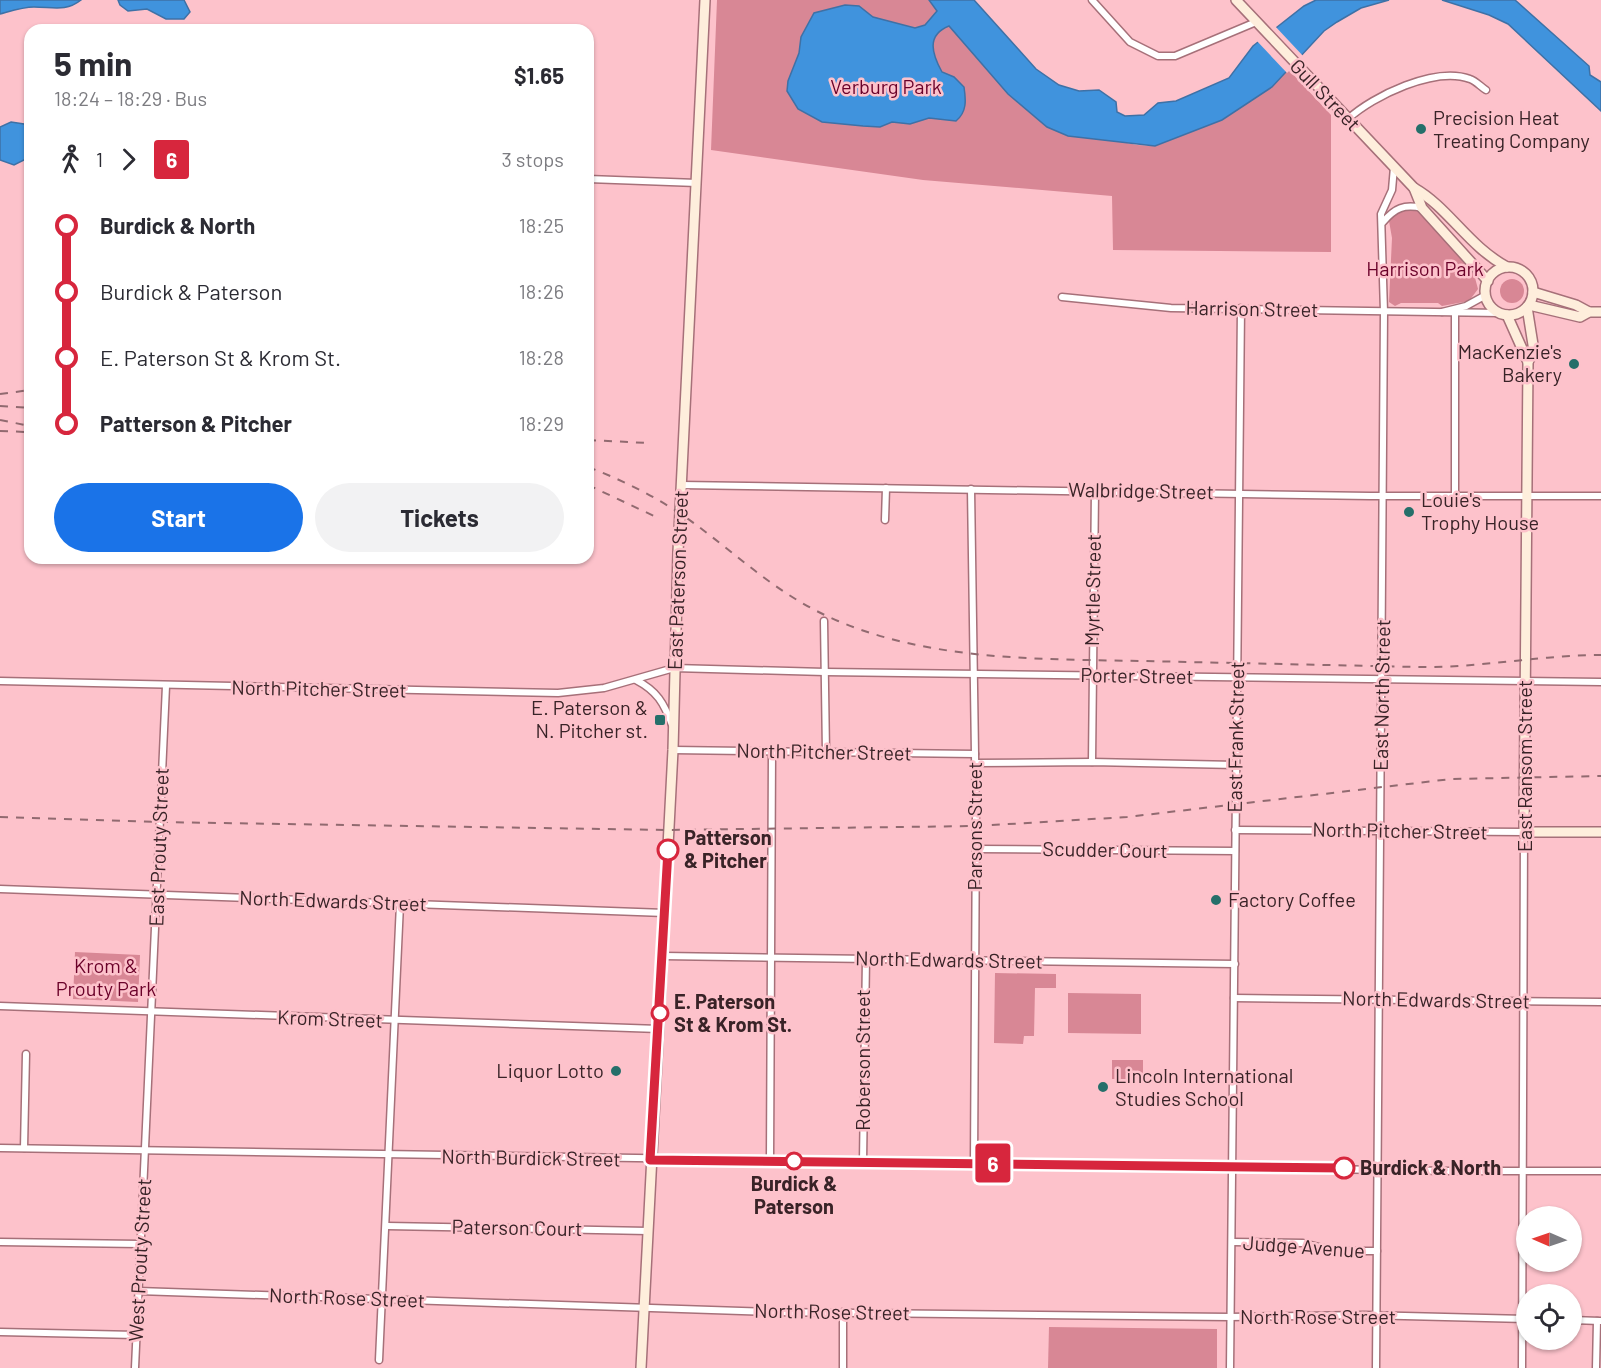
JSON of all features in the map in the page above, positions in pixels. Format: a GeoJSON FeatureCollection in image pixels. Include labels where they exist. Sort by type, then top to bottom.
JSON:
{"type":"FeatureCollection","features":[{"type":"Feature","properties":{"kind":"street","name":"East Paterson Street"},"geometry":{"type":"LineString","coordinates":[[641,1368],[673,750],[681,485],[698,183],[705,0]]}},
{"type":"Feature","properties":{"kind":"street"},"geometry":{"type":"LineString","coordinates":[[1092,0],[1130,42],[1158,56],[1175,56],[1258,24]]}},
{"type":"Feature","properties":{"kind":"street","name":"Gull Street"},"geometry":{"type":"LineString","coordinates":[[1236,0],[1414,188],[1429,197],[1488,256],[1507,267]]}},
{"type":"Feature","properties":{"kind":"street"},"geometry":{"type":"LineString","coordinates":[[1348,119],[1390,93],[1423,80],[1457,77],[1470,79],[1486,90]]}},
{"type":"Feature","properties":{"kind":"street","name":"East North Street"},"geometry":{"type":"LineString","coordinates":[[1376,1368],[1384,312],[1381,214],[1392,190],[1394,167]]}},
{"type":"Feature","properties":{"kind":"street"},"geometry":{"type":"LineString","coordinates":[[594,179],[698,183]]}},
{"type":"Feature","properties":{"kind":"street","name":"Gull Street"},"geometry":{"type":"LineString","coordinates":[[1414,188],[1422,208],[1488,281]]}},
{"type":"Feature","properties":{"kind":"street"},"geometry":{"type":"LineString","coordinates":[[1383,222],[1398,208],[1412,206],[1422,208]]}},
{"type":"Feature","properties":{"kind":"street"},"geometry":{"type":"LineString","coordinates":[[1507,267],[1523,271],[1532,284],[1533,292],[1528,306],[1515,315],[1503,314],[1488,303],[1486,295],[1488,281],[1492,274],[1507,267]]}},
{"type":"Feature","properties":{"kind":"street"},"geometry":{"type":"LineString","coordinates":[[1533,292],[1576,305],[1589,312],[1601,312]]}},
{"type":"Feature","properties":{"kind":"street","name":"Harrison Street"},"geometry":{"type":"LineString","coordinates":[[1442,312],[1466,306],[1486,295]]}},
{"type":"Feature","properties":{"kind":"street","name":"Harrison Street"},"geometry":{"type":"LineString","coordinates":[[1062,297],[1171,308],[1503,314]]}},
{"type":"Feature","properties":{"kind":"street"},"geometry":{"type":"LineString","coordinates":[[1528,306],[1580,317],[1589,312]]}},
{"type":"Feature","properties":{"kind":"street","name":"East Ransom Street"},"geometry":{"type":"LineString","coordinates":[[1528,306],[1534,351],[1528,362]]}},
{"type":"Feature","properties":{"kind":"street","name":"East Frank Street"},"geometry":{"type":"LineString","coordinates":[[1230,1368],[1241,308]]}},
{"type":"Feature","properties":{"kind":"street"},"geometry":{"type":"LineString","coordinates":[[1455,314],[1455,496]]}},
{"type":"Feature","properties":{"kind":"street","name":"East Ransom Street"},"geometry":{"type":"LineString","coordinates":[[1503,314],[1528,362],[1524,831],[1525,1284]]}},
{"type":"Feature","properties":{"kind":"street","name":"Walbridge Street"},"geometry":{"type":"LineString","coordinates":[[681,485],[1383,496],[1601,496]]}},
{"type":"Feature","properties":{"kind":"street"},"geometry":{"type":"LineString","coordinates":[[885,520],[886,488]]}},
{"type":"Feature","properties":{"kind":"street","name":"Parsons Street"},"geometry":{"type":"LineString","coordinates":[[971,489],[976,849],[974,1163]]}},
{"type":"Feature","properties":{"kind":"street","name":"Myrtle Street"},"geometry":{"type":"LineString","coordinates":[[1092,762],[1091,675],[1095,490]]}},
{"type":"Feature","properties":{"kind":"street"},"geometry":{"type":"LineString","coordinates":[[824,621],[826,753]]}},
{"type":"Feature","properties":{"kind":"street","name":"Porter Street"},"geometry":{"type":"LineString","coordinates":[[674,668],[1601,682]]}},
{"type":"Feature","properties":{"kind":"street","name":"North Pitcher Street"},"geometry":{"type":"LineString","coordinates":[[0,681],[558,693],[580,692],[636,681],[674,668]]}},
{"type":"Feature","properties":{"kind":"street"},"geometry":{"type":"LineString","coordinates":[[636,681],[650,687],[664,704],[673,729]]}},
{"type":"Feature","properties":{"kind":"street","name":"East Prouty Street"},"geometry":{"type":"LineString","coordinates":[[145,1152],[166,686]]}},
{"type":"Feature","properties":{"kind":"street","name":"North Pitcher Street"},"geometry":{"type":"LineString","coordinates":[[673,750],[975,754]]}},
{"type":"Feature","properties":{"kind":"street"},"geometry":{"type":"LineString","coordinates":[[770,1161],[772,752]]}},
{"type":"Feature","properties":{"kind":"street"},"geometry":{"type":"LineString","coordinates":[[975,763],[1092,762],[1236,765]]}},
{"type":"Feature","properties":{"kind":"street","name":"North Pitcher Street"},"geometry":{"type":"LineString","coordinates":[[1235,830],[1601,832]]}},
{"type":"Feature","properties":{"kind":"street","name":"Scudder Court"},"geometry":{"type":"LineString","coordinates":[[976,849],[1235,851]]}},
{"type":"Feature","properties":{"kind":"street","name":"North Edwards Street"},"geometry":{"type":"LineString","coordinates":[[0,889],[665,913]]}},
{"type":"Feature","properties":{"kind":"street"},"geometry":{"type":"LineString","coordinates":[[379,1360],[384,1299],[400,904]]}},
{"type":"Feature","properties":{"kind":"street","name":"North Edwards Street"},"geometry":{"type":"LineString","coordinates":[[663,956],[1235,964]]}},
{"type":"Feature","properties":{"kind":"street","name":"Roberson Street"},"geometry":{"type":"LineString","coordinates":[[863,1162],[866,958]]}},
{"type":"Feature","properties":{"kind":"street","name":"North Edwards Street"},"geometry":{"type":"LineString","coordinates":[[1234,999],[1601,1002]]}},
{"type":"Feature","properties":{"kind":"street","name":"Krom Street"},"geometry":{"type":"LineString","coordinates":[[0,1006],[659,1029]]}},
{"type":"Feature","properties":{"kind":"street"},"geometry":{"type":"LineString","coordinates":[[24,1149],[26,1054]]}},
{"type":"Feature","properties":{"kind":"street","name":"North Burdick Street"},"geometry":{"type":"LineString","coordinates":[[0,1148],[650,1160],[1601,1171]]}},
{"type":"Feature","properties":{"kind":"street","name":"West Prouty Street"},"geometry":{"type":"LineString","coordinates":[[135,1368],[145,1152]]}},
{"type":"Feature","properties":{"kind":"street","name":"Paterson Court"},"geometry":{"type":"LineString","coordinates":[[387,1226],[648,1231]]}},
{"type":"Feature","properties":{"kind":"street"},"geometry":{"type":"LineString","coordinates":[[0,1242],[140,1244]]}},
{"type":"Feature","properties":{"kind":"street","name":"Judge Avenue"},"geometry":{"type":"LineString","coordinates":[[1232,1242],[1303,1243],[1335,1251],[1377,1251]]}},
{"type":"Feature","properties":{"kind":"street","name":"North Rose Street"},"geometry":{"type":"LineString","coordinates":[[138,1290],[644,1308],[1230,1317],[1376,1315],[1516,1319]]}},
{"type":"Feature","properties":{"kind":"street"},"geometry":{"type":"LineString","coordinates":[[843,1312],[843,1368]]}},
{"type":"Feature","properties":{"kind":"street"},"geometry":{"type":"LineString","coordinates":[[1582,1320],[1599,1321],[1596,1368]]}},
{"type":"Feature","properties":{"kind":"street"},"geometry":{"type":"LineString","coordinates":[[0,1332],[136,1335]]}},
{"type":"Feature","properties":{"kind":"street","name":"East Ransom Street"},"geometry":{"type":"LineString","coordinates":[[1522,1368],[1523,1350]]}},
{"type":"Feature","properties":{"kind":"green space","name":"Verburg Park"},"geometry":{"type":"Polygon","coordinates":[[[717,0],[929,0],[1008,94],[1047,127],[1137,145],[1155,146],[1222,120],[1288,69],[1331,115],[1331,252],[1113,250],[1112,196],[923,180],[711,150],[717,0]]]}},
{"type":"Feature","properties":{"kind":"green space","name":"Harrison Park"},"geometry":{"type":"Polygon","coordinates":[[[1406,209],[1422,214],[1474,274],[1478,289],[1469,301],[1442,306],[1438,303],[1401,303],[1395,306],[1389,302],[1392,238],[1389,221],[1406,209]]]}},
{"type":"Feature","properties":{"kind":"green space"},"geometry":{"type":"Polygon","coordinates":[[[1512,279],[1521,282],[1524,291],[1521,300],[1512,303],[1503,300],[1500,291],[1503,282],[1512,279]]]}},
{"type":"Feature","properties":{"kind":"green space","name":"Krom & Prouty Park"},"geometry":{"type":"Polygon","coordinates":[[[75,952],[140,955],[138,1002],[73,999],[75,952]]]}},
{"type":"Feature","properties":{"kind":"green space"},"geometry":{"type":"Polygon","coordinates":[[[995,973],[1056,974],[1056,988],[1035,988],[1034,1036],[1024,1036],[1023,1044],[994,1043],[995,973]]]}},
{"type":"Feature","properties":{"kind":"green space"},"geometry":{"type":"Polygon","coordinates":[[[1068,993],[1141,994],[1141,1034],[1068,1033],[1068,993]]]}},
{"type":"Feature","properties":{"kind":"green space"},"geometry":{"type":"Polygon","coordinates":[[[1112,1060],[1143,1060],[1143,1079],[1112,1079],[1112,1060]]]}},
{"type":"Feature","properties":{"kind":"green space"},"geometry":{"type":"Polygon","coordinates":[[[1049,1327],[1217,1329],[1217,1368],[1048,1368],[1049,1327]]]}},
{"type":"Feature","properties":{"kind":"water"},"geometry":{"type":"Polygon","coordinates":[[[0,0],[81,0],[65,7],[30,7],[0,14],[0,0]]]}},
{"type":"Feature","properties":{"kind":"water"},"geometry":{"type":"Polygon","coordinates":[[[118,0],[184,0],[190,12],[184,19],[166,19],[147,9],[128,11],[120,5],[118,0]]]}},
{"type":"Feature","properties":{"kind":"water"},"geometry":{"type":"Polygon","coordinates":[[[929,0],[974,0],[1036,69],[1059,85],[1079,91],[1099,90],[1116,102],[1117,112],[1125,116],[1144,115],[1158,103],[1176,101],[1229,78],[1253,46],[1304,6],[1316,0],[1389,0],[1361,8],[1324,31],[1272,87],[1222,120],[1155,146],[1068,136],[1047,127],[1008,94],[949,26],[937,34],[933,46],[942,72],[954,77],[964,87],[964,110],[956,121],[929,118],[910,124],[892,122],[880,127],[863,126],[822,122],[798,109],[787,91],[788,81],[799,53],[801,37],[814,13],[845,5],[859,6],[873,17],[915,28],[925,25],[937,11],[929,0]]]}},
{"type":"Feature","properties":{"kind":"water"},"geometry":{"type":"Polygon","coordinates":[[[1442,0],[1515,0],[1589,66],[1590,75],[1601,82],[1601,111],[1508,24],[1489,15],[1442,0]]]}},
{"type":"Feature","properties":{"kind":"water"},"geometry":{"type":"Polygon","coordinates":[[[11,122],[24,124],[24,160],[14,165],[0,160],[0,127],[11,122]]]}},
{"type":"Feature","properties":{"kind":"pier"},"geometry":{"type":"Polygon","coordinates":[[[1274,25],[1304,57],[1287,73],[1256,40],[1274,25]]]}},
{"type":"Feature","properties":{"kind":"railway"},"geometry":{"type":"LineString","coordinates":[[0,394],[24,391]]}},
{"type":"Feature","properties":{"kind":"railway"},"geometry":{"type":"LineString","coordinates":[[0,406],[24,408]]}},
{"type":"Feature","properties":{"kind":"railway"},"geometry":{"type":"LineString","coordinates":[[0,420],[24,425]]}},
{"type":"Feature","properties":{"kind":"railway"},"geometry":{"type":"LineString","coordinates":[[0,431],[24,432]]}},
{"type":"Feature","properties":{"kind":"railway"},"geometry":{"type":"LineString","coordinates":[[594,440],[648,443]]}},
{"type":"Feature","properties":{"kind":"railway"},"geometry":{"type":"LineString","coordinates":[[594,470],[636,488],[670,507],[701,528],[756,572],[815,610],[874,634],[911,644],[987,655],[1065,660],[1419,667],[1465,666],[1601,655]]}},
{"type":"Feature","properties":{"kind":"railway"},"geometry":{"type":"LineString","coordinates":[[594,488],[654,516]]}},
{"type":"Feature","properties":{"kind":"railway"},"geometry":{"type":"LineString","coordinates":[[0,817],[160,822],[668,830],[976,826],[1127,817],[1451,779],[1601,776]]}},
{"type":"Feature","properties":{"kind":"bus line","name":"6"},"geometry":{"type":"LineString","coordinates":[[668,850],[650,1160],[1344,1168]]}},
{"type":"Feature","properties":{"kind":"place","name":"Precision Heat Treating Company"},"geometry":{"type":"Point","coordinates":[1421,129]}},
{"type":"Feature","properties":{"kind":"place","name":"MacKenzie's Bakery"},"geometry":{"type":"Point","coordinates":[1574,364]}},
{"type":"Feature","properties":{"kind":"place","name":"Louie's Trophy House"},"geometry":{"type":"Point","coordinates":[1409,512]}},
{"type":"Feature","properties":{"kind":"place","name":"E. Paterson & N. Pitcher st."},"geometry":{"type":"Point","coordinates":[660,720]}},
{"type":"Feature","properties":{"kind":"place","name":"Patterson & Pitcher"},"geometry":{"type":"Point","coordinates":[668,850]}},
{"type":"Feature","properties":{"kind":"place","name":"Factory Coffee"},"geometry":{"type":"Point","coordinates":[1216,900]}},
{"type":"Feature","properties":{"kind":"place","name":"E. Paterson St & Krom St."},"geometry":{"type":"Point","coordinates":[660,1013]}},
{"type":"Feature","properties":{"kind":"place","name":"Liquor Lotto"},"geometry":{"type":"Point","coordinates":[616,1071]}},
{"type":"Feature","properties":{"kind":"place","name":"Lincoln International Studies School"},"geometry":{"type":"Point","coordinates":[1103,1087]}},
{"type":"Feature","properties":{"kind":"place","name":"Burdick & Paterson"},"geometry":{"type":"Point","coordinates":[794,1161]}},
{"type":"Feature","properties":{"kind":"place","name":"Burdick & North"},"geometry":{"type":"Point","coordinates":[1344,1168]}}]}
